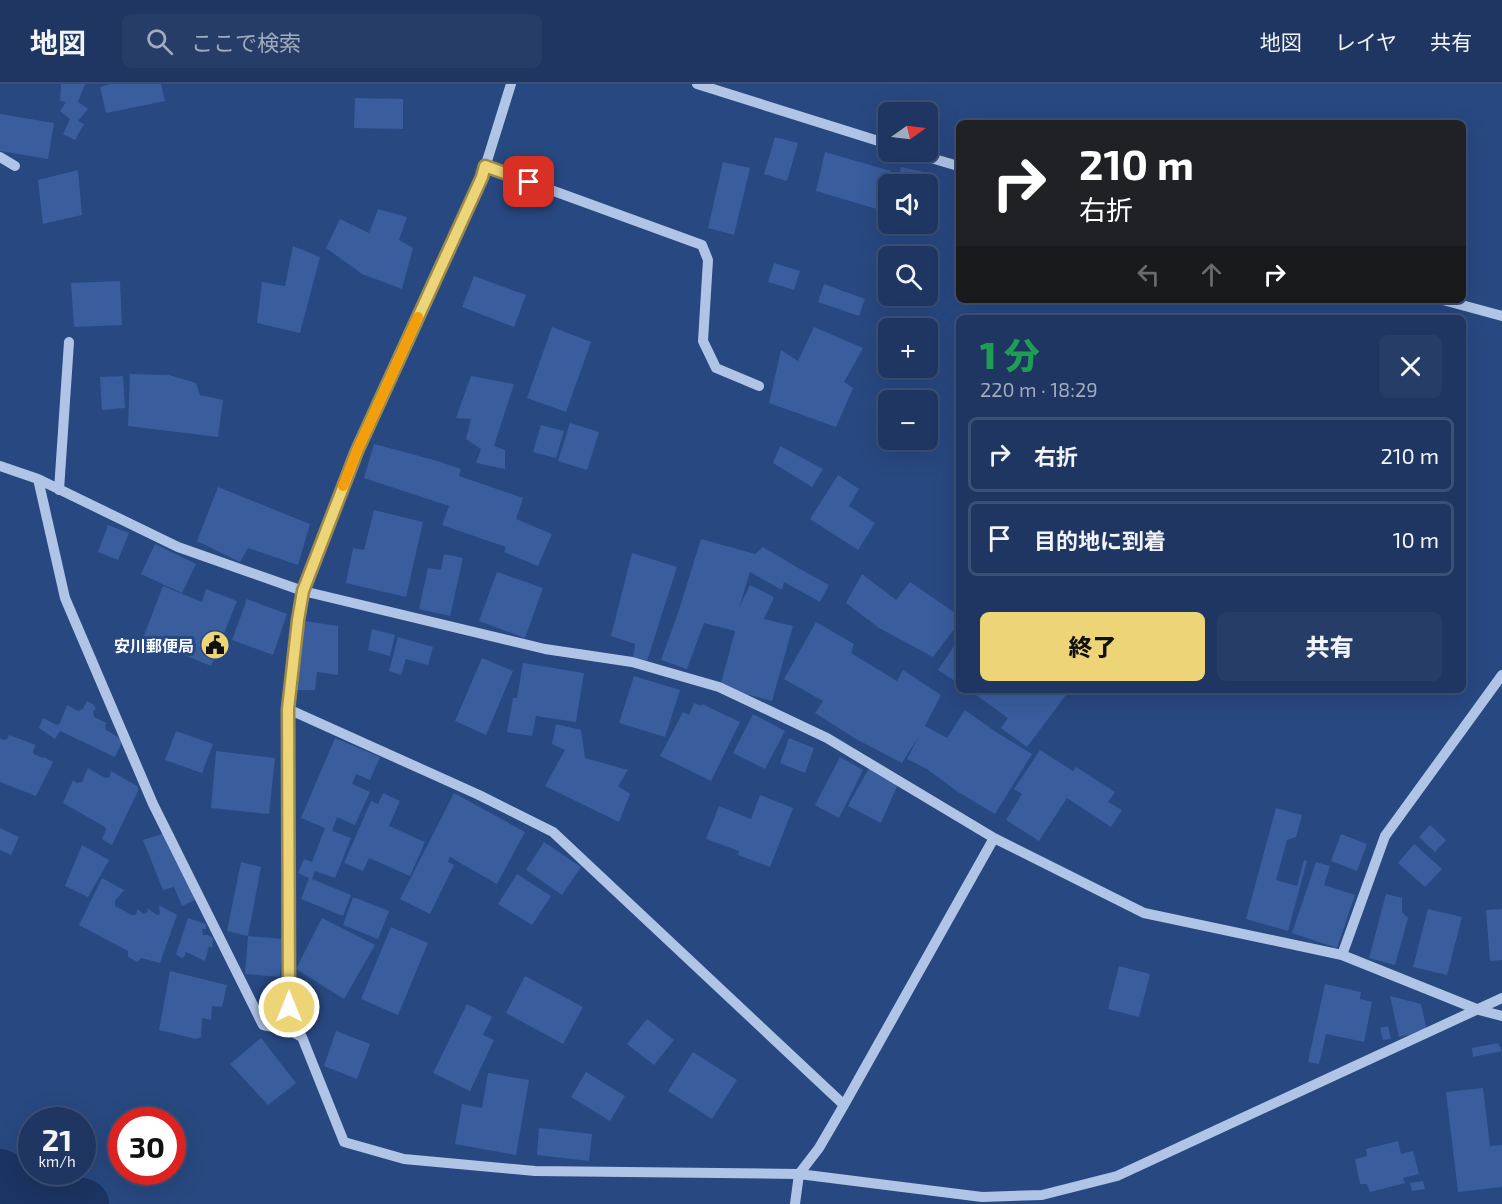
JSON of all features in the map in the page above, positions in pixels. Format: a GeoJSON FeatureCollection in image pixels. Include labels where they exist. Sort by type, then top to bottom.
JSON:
{"type":"FeatureCollection","features":[{"type":"Feature","properties":{"kind":"street"},"geometry":{"type":"LineString","coordinates":[[289,1030],[288,709],[303,591],[357,451],[482,177],[511,84]]}},
{"type":"Feature","properties":{"kind":"street"},"geometry":{"type":"LineString","coordinates":[[697,84],[878,141]]}},
{"type":"Feature","properties":{"kind":"street"},"geometry":{"type":"LineString","coordinates":[[0,157],[15,166]]}},
{"type":"Feature","properties":{"kind":"street"},"geometry":{"type":"LineString","coordinates":[[938,160],[956,165]]}},
{"type":"Feature","properties":{"kind":"street"},"geometry":{"type":"LineString","coordinates":[[485,166],[702,245],[708,260],[703,341],[716,368],[759,386]]}},
{"type":"Feature","properties":{"kind":"street"},"geometry":{"type":"LineString","coordinates":[[1454,303],[1502,316]]}},
{"type":"Feature","properties":{"kind":"street"},"geometry":{"type":"LineString","coordinates":[[59,490],[69,342]]}},
{"type":"Feature","properties":{"kind":"street"},"geometry":{"type":"LineString","coordinates":[[0,466],[38,479],[178,547],[303,591],[545,649],[632,662],[719,687],[827,738],[994,838],[1144,913],[1342,956],[1479,1010],[1502,1016]]}},
{"type":"Feature","properties":{"kind":"street"},"geometry":{"type":"LineString","coordinates":[[38,479],[65,598],[153,804],[262,1025],[289,1030],[302,1037],[344,1142],[404,1159],[535,1171],[799,1174],[982,1197],[1042,1195],[1117,1176],[1502,998]]}},
{"type":"Feature","properties":{"kind":"street"},"geometry":{"type":"LineString","coordinates":[[1342,956],[1385,836],[1502,675]]}},
{"type":"Feature","properties":{"kind":"street"},"geometry":{"type":"LineString","coordinates":[[288,709],[479,795],[553,832],[844,1106]]}},
{"type":"Feature","properties":{"kind":"street"},"geometry":{"type":"LineString","coordinates":[[795,1204],[799,1174],[819,1148],[844,1106],[994,838]]}},
{"type":"Feature","properties":{"kind":"building"},"geometry":{"type":"Polygon","coordinates":[[[61,84],[85,84],[78,102],[88,109],[78,121],[84,124],[75,140],[63,134],[70,119],[60,111],[66,102],[60,101],[61,84]]]}},
{"type":"Feature","properties":{"kind":"building"},"geometry":{"type":"Polygon","coordinates":[[[111,84],[161,84],[165,101],[106,113],[100,87],[111,84]]]}},
{"type":"Feature","properties":{"kind":"building"},"geometry":{"type":"Polygon","coordinates":[[[355,98],[403,99],[403,129],[354,128],[355,98]]]}},
{"type":"Feature","properties":{"kind":"building"},"geometry":{"type":"Polygon","coordinates":[[[0,114],[54,123],[48,159],[0,151],[0,114]]]}},
{"type":"Feature","properties":{"kind":"building"},"geometry":{"type":"Polygon","coordinates":[[[775,137],[798,143],[787,181],[764,174],[775,137]]]}},
{"type":"Feature","properties":{"kind":"building"},"geometry":{"type":"Polygon","coordinates":[[[825,152],[891,171],[890,174],[878,174],[878,209],[816,191],[825,152]]]}},
{"type":"Feature","properties":{"kind":"building"},"geometry":{"type":"Polygon","coordinates":[[[723,162],[750,168],[734,235],[708,228],[723,162]]]}},
{"type":"Feature","properties":{"kind":"building"},"geometry":{"type":"Polygon","coordinates":[[[901,167],[929,173],[929,174],[900,174],[901,167]]]}},
{"type":"Feature","properties":{"kind":"building"},"geometry":{"type":"Polygon","coordinates":[[[78,170],[82,215],[43,224],[38,180],[78,170]]]}},
{"type":"Feature","properties":{"kind":"building"},"geometry":{"type":"Polygon","coordinates":[[[378,209],[407,217],[399,240],[413,248],[402,289],[362,274],[326,248],[340,219],[369,233],[378,209]]]}},
{"type":"Feature","properties":{"kind":"building"},"geometry":{"type":"Polygon","coordinates":[[[293,246],[320,257],[300,333],[257,323],[262,282],[285,286],[293,246]]]}},
{"type":"Feature","properties":{"kind":"building"},"geometry":{"type":"Polygon","coordinates":[[[774,263],[800,271],[794,290],[768,282],[774,263]]]}},
{"type":"Feature","properties":{"kind":"building"},"geometry":{"type":"Polygon","coordinates":[[[474,276],[526,295],[514,327],[462,307],[474,276]]]}},
{"type":"Feature","properties":{"kind":"building"},"geometry":{"type":"Polygon","coordinates":[[[120,281],[122,325],[74,327],[71,283],[120,281]]]}},
{"type":"Feature","properties":{"kind":"building"},"geometry":{"type":"Polygon","coordinates":[[[824,284],[865,299],[859,316],[818,302],[824,284]]]}},
{"type":"Feature","properties":{"kind":"building"},"geometry":{"type":"Polygon","coordinates":[[[552,327],[591,342],[566,412],[527,398],[552,327]]]}},
{"type":"Feature","properties":{"kind":"building"},"geometry":{"type":"Polygon","coordinates":[[[814,327],[863,348],[844,382],[853,388],[836,427],[769,403],[781,350],[798,361],[814,327]]]}},
{"type":"Feature","properties":{"kind":"building"},"geometry":{"type":"Polygon","coordinates":[[[130,374],[169,375],[196,383],[200,395],[223,400],[218,437],[128,426],[130,374]]]}},
{"type":"Feature","properties":{"kind":"building"},"geometry":{"type":"Polygon","coordinates":[[[123,376],[125,408],[102,410],[100,377],[123,376]]]}},
{"type":"Feature","properties":{"kind":"building"},"geometry":{"type":"Polygon","coordinates":[[[471,376],[514,384],[494,446],[505,450],[505,469],[476,463],[481,449],[466,439],[471,419],[456,418],[471,376]]]}},
{"type":"Feature","properties":{"kind":"building"},"geometry":{"type":"Polygon","coordinates":[[[570,423],[599,432],[587,470],[558,461],[570,423]]]}},
{"type":"Feature","properties":{"kind":"building"},"geometry":{"type":"Polygon","coordinates":[[[541,425],[564,431],[556,458],[533,452],[541,425]]]}},
{"type":"Feature","properties":{"kind":"building"},"geometry":{"type":"Polygon","coordinates":[[[374,444],[461,469],[459,476],[523,498],[516,519],[552,534],[538,566],[504,552],[506,547],[442,525],[449,506],[364,478],[374,444]]]}},
{"type":"Feature","properties":{"kind":"building"},"geometry":{"type":"Polygon","coordinates":[[[780,446],[823,469],[812,487],[773,463],[780,446]]]}},
{"type":"Feature","properties":{"kind":"building"},"geometry":{"type":"Polygon","coordinates":[[[838,475],[859,489],[849,506],[875,523],[858,550],[810,519],[838,475]]]}},
{"type":"Feature","properties":{"kind":"building"},"geometry":{"type":"Polygon","coordinates":[[[218,487],[310,524],[298,565],[248,548],[240,562],[197,541],[218,487]]]}},
{"type":"Feature","properties":{"kind":"building"},"geometry":{"type":"Polygon","coordinates":[[[374,510],[423,522],[406,597],[346,583],[353,548],[364,550],[374,510]]]}},
{"type":"Feature","properties":{"kind":"building"},"geometry":{"type":"Polygon","coordinates":[[[108,525],[129,533],[118,560],[98,552],[108,525]]]}},
{"type":"Feature","properties":{"kind":"building"},"geometry":{"type":"Polygon","coordinates":[[[701,539],[755,554],[763,547],[829,585],[820,602],[784,582],[782,590],[750,572],[739,608],[750,585],[774,597],[764,619],[793,626],[772,701],[720,687],[735,631],[704,623],[687,669],[661,660],[701,539]]]}},
{"type":"Feature","properties":{"kind":"building"},"geometry":{"type":"Polygon","coordinates":[[[155,544],[196,564],[182,593],[141,574],[155,544]]]}},
{"type":"Feature","properties":{"kind":"building"},"geometry":{"type":"Polygon","coordinates":[[[632,553],[677,567],[647,661],[633,658],[635,644],[611,636],[632,553]]]}},
{"type":"Feature","properties":{"kind":"building"},"geometry":{"type":"Polygon","coordinates":[[[444,554],[463,558],[450,616],[419,609],[428,568],[441,570],[444,554]]]}},
{"type":"Feature","properties":{"kind":"building"},"geometry":{"type":"Polygon","coordinates":[[[497,572],[543,588],[525,638],[479,621],[497,572]]]}},
{"type":"Feature","properties":{"kind":"building"},"geometry":{"type":"Polygon","coordinates":[[[862,574],[896,600],[910,582],[956,614],[956,627],[933,657],[879,628],[846,603],[862,574]]]}},
{"type":"Feature","properties":{"kind":"building"},"geometry":{"type":"Polygon","coordinates":[[[163,586],[202,602],[206,589],[237,601],[211,666],[143,638],[163,586]]]}},
{"type":"Feature","properties":{"kind":"building"},"geometry":{"type":"Polygon","coordinates":[[[247,599],[287,614],[273,655],[232,640],[247,599]]]}},
{"type":"Feature","properties":{"kind":"building"},"geometry":{"type":"Polygon","coordinates":[[[298,620],[338,626],[338,675],[317,672],[315,690],[291,690],[298,620]]]}},
{"type":"Feature","properties":{"kind":"building"},"geometry":{"type":"Polygon","coordinates":[[[816,622],[854,644],[851,653],[897,681],[903,670],[941,695],[925,726],[947,738],[965,710],[1032,754],[995,814],[958,792],[927,769],[907,759],[919,736],[902,763],[856,739],[815,713],[823,701],[784,679],[816,622]]]}},
{"type":"Feature","properties":{"kind":"building"},"geometry":{"type":"Polygon","coordinates":[[[372,629],[395,635],[390,656],[368,650],[372,629]]]}},
{"type":"Feature","properties":{"kind":"building"},"geometry":{"type":"Polygon","coordinates":[[[398,637],[433,647],[428,665],[406,659],[401,675],[389,671],[398,637]]]}},
{"type":"Feature","properties":{"kind":"building"},"geometry":{"type":"Polygon","coordinates":[[[956,643],[956,682],[938,670],[956,643]]]}},
{"type":"Feature","properties":{"kind":"building"},"geometry":{"type":"Polygon","coordinates":[[[482,658],[513,671],[486,735],[455,721],[482,658]]]}},
{"type":"Feature","properties":{"kind":"building"},"geometry":{"type":"Polygon","coordinates":[[[523,663],[584,673],[576,722],[536,716],[532,736],[507,732],[513,698],[517,698],[523,663]]]}},
{"type":"Feature","properties":{"kind":"building"},"geometry":{"type":"Polygon","coordinates":[[[634,676],[680,690],[665,737],[619,723],[634,676]]]}},
{"type":"Feature","properties":{"kind":"building"},"geometry":{"type":"Polygon","coordinates":[[[973,693],[1068,693],[1027,747],[1001,728],[1008,718],[973,693]]]}},
{"type":"Feature","properties":{"kind":"building"},"geometry":{"type":"Polygon","coordinates":[[[87,701],[96,709],[93,711],[94,717],[107,723],[106,730],[123,740],[115,757],[60,731],[55,739],[39,728],[43,718],[57,725],[67,705],[78,711],[83,709],[87,701]]]}},
{"type":"Feature","properties":{"kind":"building"},"geometry":{"type":"Polygon","coordinates":[[[694,703],[701,706],[702,704],[740,722],[711,781],[660,756],[683,712],[689,715],[694,703]]]}},
{"type":"Feature","properties":{"kind":"building"},"geometry":{"type":"Polygon","coordinates":[[[753,714],[785,731],[765,769],[733,753],[753,714]]]}},
{"type":"Feature","properties":{"kind":"building"},"geometry":{"type":"Polygon","coordinates":[[[556,724],[581,730],[585,758],[628,770],[618,786],[630,794],[619,822],[545,786],[565,750],[552,744],[556,724]]]}},
{"type":"Feature","properties":{"kind":"building"},"geometry":{"type":"Polygon","coordinates":[[[176,731],[213,744],[202,773],[165,760],[176,731]]]}},
{"type":"Feature","properties":{"kind":"building"},"geometry":{"type":"Polygon","coordinates":[[[9,735],[36,745],[34,754],[53,762],[36,796],[0,782],[0,738],[7,739],[9,735]]]}},
{"type":"Feature","properties":{"kind":"building"},"geometry":{"type":"Polygon","coordinates":[[[335,738],[380,757],[370,780],[356,774],[352,784],[370,792],[355,825],[337,817],[332,831],[351,838],[335,878],[315,871],[312,879],[351,895],[343,916],[301,899],[309,878],[298,873],[304,859],[312,862],[325,828],[301,818],[335,738]]]}},
{"type":"Feature","properties":{"kind":"building"},"geometry":{"type":"Polygon","coordinates":[[[789,738],[814,748],[805,773],[780,763],[789,738]]]}},
{"type":"Feature","properties":{"kind":"building"},"geometry":{"type":"Polygon","coordinates":[[[1040,750],[1073,771],[1076,767],[1115,792],[1108,802],[1122,810],[1111,827],[1067,798],[1039,841],[1006,820],[1022,794],[1014,789],[1040,750]]]}},
{"type":"Feature","properties":{"kind":"building"},"geometry":{"type":"Polygon","coordinates":[[[216,751],[275,758],[269,814],[211,808],[216,751]]]}},
{"type":"Feature","properties":{"kind":"building"},"geometry":{"type":"Polygon","coordinates":[[[840,757],[863,770],[839,818],[815,805],[840,757]]]}},
{"type":"Feature","properties":{"kind":"building"},"geometry":{"type":"Polygon","coordinates":[[[88,768],[105,778],[110,777],[111,771],[137,786],[138,791],[112,845],[102,839],[105,827],[63,803],[73,780],[77,783],[82,782],[88,768]]]}},
{"type":"Feature","properties":{"kind":"building"},"geometry":{"type":"Polygon","coordinates":[[[869,768],[898,784],[881,823],[848,806],[869,768]]]}},
{"type":"Feature","properties":{"kind":"building"},"geometry":{"type":"Polygon","coordinates":[[[383,793],[400,801],[389,826],[425,842],[410,876],[369,858],[363,871],[344,863],[371,801],[378,804],[383,793]]]}},
{"type":"Feature","properties":{"kind":"building"},"geometry":{"type":"Polygon","coordinates":[[[454,793],[525,832],[497,884],[450,857],[448,862],[454,865],[430,914],[400,899],[454,793]]]}},
{"type":"Feature","properties":{"kind":"building"},"geometry":{"type":"Polygon","coordinates":[[[760,795],[793,808],[770,867],[738,855],[739,851],[706,839],[719,806],[751,819],[760,795]]]}},
{"type":"Feature","properties":{"kind":"building"},"geometry":{"type":"Polygon","coordinates":[[[1276,808],[1302,815],[1296,837],[1287,840],[1276,880],[1297,886],[1304,860],[1307,861],[1288,931],[1246,919],[1276,808]]]}},
{"type":"Feature","properties":{"kind":"building"},"geometry":{"type":"Polygon","coordinates":[[[1430,825],[1446,840],[1435,852],[1419,837],[1430,825]]]}},
{"type":"Feature","properties":{"kind":"building"},"geometry":{"type":"Polygon","coordinates":[[[0,828],[19,837],[11,855],[0,850],[0,828]]]}},
{"type":"Feature","properties":{"kind":"building"},"geometry":{"type":"Polygon","coordinates":[[[165,833],[195,900],[182,906],[174,887],[163,890],[143,840],[165,833]]]}},
{"type":"Feature","properties":{"kind":"building"},"geometry":{"type":"Polygon","coordinates":[[[1341,834],[1367,844],[1357,871],[1331,861],[1341,834]]]}},
{"type":"Feature","properties":{"kind":"building"},"geometry":{"type":"Polygon","coordinates":[[[544,842],[581,867],[562,895],[526,870],[544,842]]]}},
{"type":"Feature","properties":{"kind":"building"},"geometry":{"type":"Polygon","coordinates":[[[1414,844],[1442,869],[1425,887],[1398,863],[1414,844]]]}},
{"type":"Feature","properties":{"kind":"building"},"geometry":{"type":"Polygon","coordinates":[[[82,845],[109,860],[88,897],[65,886],[82,845]]]}},
{"type":"Feature","properties":{"kind":"building"},"geometry":{"type":"Polygon","coordinates":[[[241,862],[261,867],[248,936],[227,931],[241,862]]]}},
{"type":"Feature","properties":{"kind":"building"},"geometry":{"type":"Polygon","coordinates":[[[1316,862],[1330,866],[1324,885],[1355,895],[1337,948],[1292,933],[1316,862]]]}},
{"type":"Feature","properties":{"kind":"building"},"geometry":{"type":"Polygon","coordinates":[[[517,874],[551,896],[532,925],[498,904],[517,874]]]}},
{"type":"Feature","properties":{"kind":"building"},"geometry":{"type":"Polygon","coordinates":[[[102,878],[124,890],[115,901],[115,906],[132,915],[136,915],[137,909],[144,914],[148,912],[147,908],[157,915],[160,914],[159,905],[177,915],[160,963],[141,958],[138,962],[128,957],[128,951],[79,925],[102,878]]]}},
{"type":"Feature","properties":{"kind":"building"},"geometry":{"type":"Polygon","coordinates":[[[1386,894],[1402,898],[1402,912],[1408,918],[1395,965],[1369,958],[1386,894]]]}},
{"type":"Feature","properties":{"kind":"building"},"geometry":{"type":"Polygon","coordinates":[[[353,897],[389,911],[378,939],[343,925],[353,897]]]}},
{"type":"Feature","properties":{"kind":"building"},"geometry":{"type":"Polygon","coordinates":[[[1428,909],[1462,917],[1447,975],[1413,967],[1428,909]]]}},
{"type":"Feature","properties":{"kind":"building"},"geometry":{"type":"Polygon","coordinates":[[[1502,909],[1502,960],[1490,961],[1486,910],[1502,909]]]}},
{"type":"Feature","properties":{"kind":"building"},"geometry":{"type":"Polygon","coordinates":[[[188,918],[206,924],[206,929],[202,929],[203,935],[213,938],[212,948],[209,946],[205,961],[186,952],[181,958],[176,954],[188,918]]]}},
{"type":"Feature","properties":{"kind":"building"},"geometry":{"type":"Polygon","coordinates":[[[322,918],[375,945],[344,999],[296,969],[322,918]]]}},
{"type":"Feature","properties":{"kind":"building"},"geometry":{"type":"Polygon","coordinates":[[[391,927],[428,943],[398,1015],[361,999],[391,927]]]}},
{"type":"Feature","properties":{"kind":"building"},"geometry":{"type":"Polygon","coordinates":[[[248,936],[283,939],[280,977],[245,974],[248,936]]]}},
{"type":"Feature","properties":{"kind":"building"},"geometry":{"type":"Polygon","coordinates":[[[1119,966],[1150,974],[1139,1017],[1108,1009],[1119,966]]]}},
{"type":"Feature","properties":{"kind":"building"},"geometry":{"type":"Polygon","coordinates":[[[170,971],[227,985],[222,1007],[212,1006],[211,1020],[202,1018],[201,1037],[196,1039],[159,1030],[170,971]]]}},
{"type":"Feature","properties":{"kind":"building"},"geometry":{"type":"Polygon","coordinates":[[[525,976],[583,1007],[563,1044],[506,1013],[525,976]]]}},
{"type":"Feature","properties":{"kind":"building"},"geometry":{"type":"Polygon","coordinates":[[[1325,984],[1361,992],[1360,999],[1372,1002],[1364,1042],[1326,1034],[1319,1064],[1308,1062],[1325,984]]]}},
{"type":"Feature","properties":{"kind":"building"},"geometry":{"type":"Polygon","coordinates":[[[1390,996],[1421,1004],[1427,1031],[1399,1037],[1390,996]]]}},
{"type":"Feature","properties":{"kind":"building"},"geometry":{"type":"Polygon","coordinates":[[[467,1004],[492,1017],[483,1035],[494,1040],[470,1091],[433,1073],[467,1004]]]}},
{"type":"Feature","properties":{"kind":"building"},"geometry":{"type":"Polygon","coordinates":[[[647,1019],[674,1040],[654,1065],[627,1044],[647,1019]]]}},
{"type":"Feature","properties":{"kind":"building"},"geometry":{"type":"Polygon","coordinates":[[[1388,1026],[1391,1039],[1383,1040],[1380,1028],[1388,1026]]]}},
{"type":"Feature","properties":{"kind":"building"},"geometry":{"type":"Polygon","coordinates":[[[336,1031],[370,1044],[357,1079],[324,1066],[336,1031]]]}},
{"type":"Feature","properties":{"kind":"building"},"geometry":{"type":"Polygon","coordinates":[[[261,1038],[296,1083],[268,1105],[230,1064],[261,1038]]]}},
{"type":"Feature","properties":{"kind":"building"},"geometry":{"type":"Polygon","coordinates":[[[1498,1043],[1502,1051],[1473,1057],[1472,1048],[1498,1043]]]}},
{"type":"Feature","properties":{"kind":"building"},"geometry":{"type":"Polygon","coordinates":[[[693,1052],[737,1080],[712,1119],[668,1091],[693,1052]]]}},
{"type":"Feature","properties":{"kind":"building"},"geometry":{"type":"Polygon","coordinates":[[[586,1072],[625,1096],[610,1121],[571,1097],[586,1072]]]}},
{"type":"Feature","properties":{"kind":"building"},"geometry":{"type":"Polygon","coordinates":[[[488,1073],[529,1080],[516,1155],[455,1144],[462,1104],[482,1108],[488,1073]]]}},
{"type":"Feature","properties":{"kind":"building"},"geometry":{"type":"Polygon","coordinates":[[[1483,1088],[1490,1146],[1502,1145],[1502,1187],[1458,1192],[1446,1092],[1483,1088]]]}},
{"type":"Feature","properties":{"kind":"building"},"geometry":{"type":"Polygon","coordinates":[[[539,1128],[592,1134],[589,1161],[537,1155],[539,1128]]]}},
{"type":"Feature","properties":{"kind":"building"},"geometry":{"type":"Polygon","coordinates":[[[1398,1141],[1401,1154],[1413,1151],[1419,1174],[1403,1178],[1405,1183],[1370,1192],[1367,1184],[1360,1184],[1355,1159],[1367,1156],[1366,1149],[1398,1141]]]}},
{"type":"Feature","properties":{"kind":"building"},"geometry":{"type":"Polygon","coordinates":[[[1423,1181],[1425,1189],[1412,1191],[1410,1183],[1423,1181]]]}},
{"type":"Feature","properties":{"kind":"waterway"},"geometry":{"type":"LineString","coordinates":[[0,1174],[13,1182],[84,1204]]}},
{"type":"Feature","properties":{"kind":"slow traffic"},"geometry":{"type":"LineString","coordinates":[[343,486],[418,317]]}},
{"type":"Feature","properties":{"kind":"place","name":"安川郵便局"},"geometry":{"type":"Point","coordinates":[215,645]}},
{"type":"Feature","properties":{"kind":"route"},"geometry":{"type":"LineString","coordinates":[[289,1007],[288,709],[303,591],[357,451],[485,166],[529,182]]}}]}
